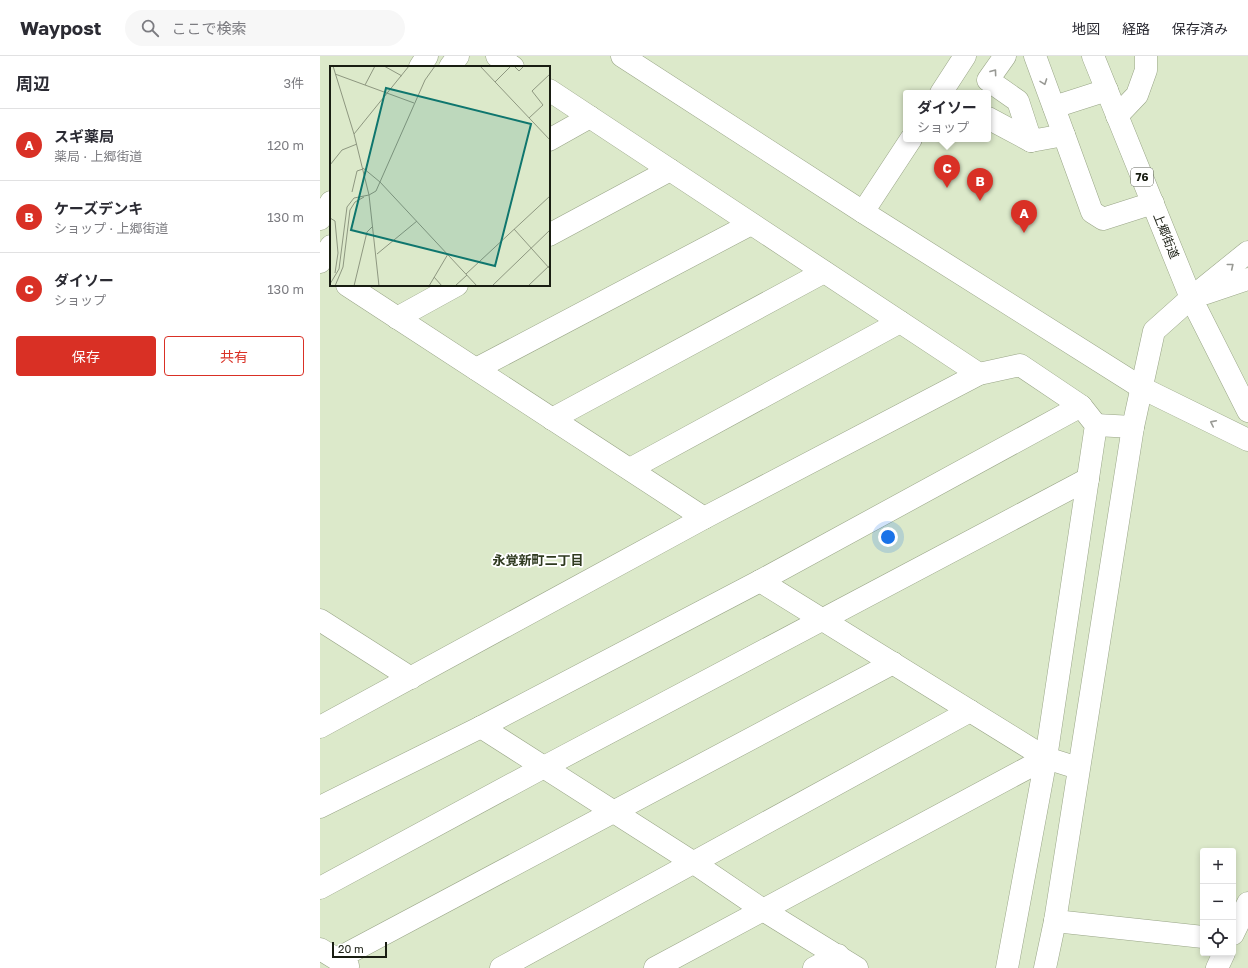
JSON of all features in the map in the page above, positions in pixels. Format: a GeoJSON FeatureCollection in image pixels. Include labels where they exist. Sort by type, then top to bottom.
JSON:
{"type":"FeatureCollection","features":[{"type":"Feature","properties":{"kind":"main road"},"geometry":{"type":"LineString","coordinates":[[421,66],[427,56]]}},
{"type":"Feature","properties":{"kind":"main road"},"geometry":{"type":"LineString","coordinates":[[451,66],[458,56]]}},
{"type":"Feature","properties":{"kind":"main road"},"geometry":{"type":"LineString","coordinates":[[497,56],[512,66]]}},
{"type":"Feature","properties":{"kind":"main road"},"geometry":{"type":"LineString","coordinates":[[944,90],[965,56]]}},
{"type":"Feature","properties":{"kind":"main road"},"geometry":{"type":"LineString","coordinates":[[1005,56],[988,80],[1018,102],[1031,141]]}},
{"type":"Feature","properties":{"kind":"main road"},"geometry":{"type":"LineString","coordinates":[[1034,56],[1092,212],[1103,219],[1153,203]]}},
{"type":"Feature","properties":{"kind":"main road","name":"上郷街道"},"geometry":{"type":"LineString","coordinates":[[1093,56],[1191,298],[1248,411]]}},
{"type":"Feature","properties":{"kind":"main road"},"geometry":{"type":"LineString","coordinates":[[1117,116],[1137,95],[1146,70],[1146,56]]}},
{"type":"Feature","properties":{"kind":"main road"},"geometry":{"type":"LineString","coordinates":[[624,57],[863,212],[1142,388],[1248,440]]}},
{"type":"Feature","properties":{"kind":"main road"},"geometry":{"type":"LineString","coordinates":[[1054,107],[1107,90]]}},
{"type":"Feature","properties":{"kind":"main road"},"geometry":{"type":"LineString","coordinates":[[550,92],[979,374]]}},
{"type":"Feature","properties":{"kind":"main road"},"geometry":{"type":"LineString","coordinates":[[550,139],[590,117]]}},
{"type":"Feature","properties":{"kind":"main road"},"geometry":{"type":"LineString","coordinates":[[991,120],[1031,141],[1064,136]]}},
{"type":"Feature","properties":{"kind":"main road"},"geometry":{"type":"LineString","coordinates":[[863,212],[909,142]]}},
{"type":"Feature","properties":{"kind":"main road"},"geometry":{"type":"LineString","coordinates":[[550,234],[670,170]]}},
{"type":"Feature","properties":{"kind":"main road"},"geometry":{"type":"LineString","coordinates":[[320,219],[330,204]]}},
{"type":"Feature","properties":{"kind":"main road"},"geometry":{"type":"LineString","coordinates":[[476,369],[751,224]]}},
{"type":"Feature","properties":{"kind":"main road"},"geometry":{"type":"LineString","coordinates":[[320,265],[330,248]]}},
{"type":"Feature","properties":{"kind":"main road"},"geometry":{"type":"LineString","coordinates":[[1046,968],[1133,427],[1154,330],[1248,252]]}},
{"type":"Feature","properties":{"kind":"main road"},"geometry":{"type":"LineString","coordinates":[[320,265],[330,260]]}},
{"type":"Feature","properties":{"kind":"main road"},"geometry":{"type":"LineString","coordinates":[[320,265],[330,274]]}},
{"type":"Feature","properties":{"kind":"main road"},"geometry":{"type":"LineString","coordinates":[[552,419],[824,272]]}},
{"type":"Feature","properties":{"kind":"main road"},"geometry":{"type":"LineString","coordinates":[[1191,298],[1248,279]]}},
{"type":"Feature","properties":{"kind":"main road"},"geometry":{"type":"LineString","coordinates":[[349,286],[704,518]]}},
{"type":"Feature","properties":{"kind":"main road"},"geometry":{"type":"LineString","coordinates":[[397,318],[456,286]]}},
{"type":"Feature","properties":{"kind":"main road"},"geometry":{"type":"LineString","coordinates":[[630,469],[900,322]]}},
{"type":"Feature","properties":{"kind":"main road"},"geometry":{"type":"LineString","coordinates":[[320,727],[704,518],[979,374],[1020,365],[1081,406],[1096,425],[1046,758],[1008,968]]}},
{"type":"Feature","properties":{"kind":"main road"},"geometry":{"type":"LineString","coordinates":[[320,807],[481,727],[760,581],[1081,406]]}},
{"type":"Feature","properties":{"kind":"main road"},"geometry":{"type":"LineString","coordinates":[[1096,425],[1133,427]]}},
{"type":"Feature","properties":{"kind":"main road"},"geometry":{"type":"LineString","coordinates":[[320,888],[544,767],[1088,479]]}},
{"type":"Feature","properties":{"kind":"main road"},"geometry":{"type":"LineString","coordinates":[[760,581],[1046,758],[1078,768]]}},
{"type":"Feature","properties":{"kind":"main road"},"geometry":{"type":"LineString","coordinates":[[320,620],[411,678]]}},
{"type":"Feature","properties":{"kind":"main road"},"geometry":{"type":"LineString","coordinates":[[336,959],[893,663]]}},
{"type":"Feature","properties":{"kind":"main road"},"geometry":{"type":"LineString","coordinates":[[501,968],[970,711]]}},
{"type":"Feature","properties":{"kind":"main road"},"geometry":{"type":"LineString","coordinates":[[481,727],[694,863],[763,910],[857,968]]}},
{"type":"Feature","properties":{"kind":"main road"},"geometry":{"type":"LineString","coordinates":[[655,968],[1046,758]]}},
{"type":"Feature","properties":{"kind":"main road"},"geometry":{"type":"LineString","coordinates":[[1236,928],[1248,903]]}},
{"type":"Feature","properties":{"kind":"main road"},"geometry":{"type":"LineString","coordinates":[[1054,921],[1200,936]]}},
{"type":"Feature","properties":{"kind":"main road"},"geometry":{"type":"LineString","coordinates":[[1236,940],[1248,941]]}},
{"type":"Feature","properties":{"kind":"main road"},"geometry":{"type":"LineString","coordinates":[[814,968],[838,955]]}},
{"type":"Feature","properties":{"kind":"main road"},"geometry":{"type":"LineString","coordinates":[[1217,968],[1223,956]]}},
{"type":"Feature","properties":{"kind":"place","name":"ダイソー"},"geometry":{"type":"Point","coordinates":[947,188]}},
{"type":"Feature","properties":{"kind":"place","name":"ケーズデンキ"},"geometry":{"type":"Point","coordinates":[980,201]}},
{"type":"Feature","properties":{"kind":"place","name":"スギ薬局"},"geometry":{"type":"Point","coordinates":[1024,233]}},
{"type":"Feature","properties":{"kind":"district","name":"永覚新町二丁目"},"geometry":{"type":"Point","coordinates":[538,560]}}]}
